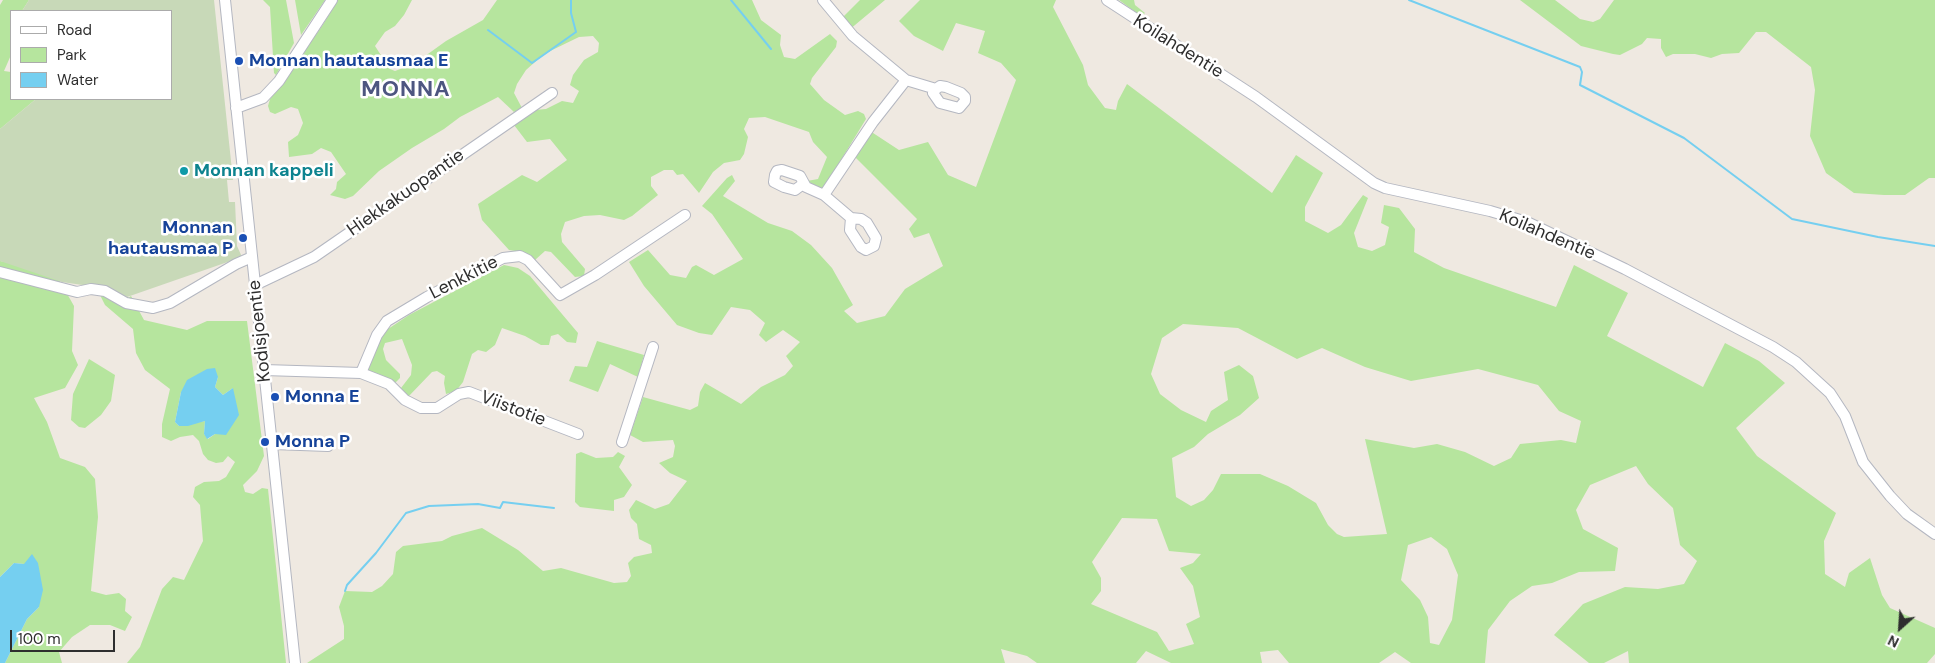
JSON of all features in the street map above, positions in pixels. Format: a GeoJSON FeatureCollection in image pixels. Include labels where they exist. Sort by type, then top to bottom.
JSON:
{"type":"FeatureCollection","features":[{"type":"Feature","properties":{"kind":"street","name":"Kodisjoentie"},"geometry":{"type":"LineString","coordinates":[[225,0],[295,663]]}},
{"type":"Feature","properties":{"kind":"street"},"geometry":{"type":"LineString","coordinates":[[236,108],[263,98],[279,81],[332,0]]}},
{"type":"Feature","properties":{"kind":"street"},"geometry":{"type":"LineString","coordinates":[[823,0],[853,36],[906,80],[936,89]]}},
{"type":"Feature","properties":{"kind":"street","name":"Koilahdentie"},"geometry":{"type":"LineString","coordinates":[[1107,0],[1256,98],[1374,183],[1385,188],[1490,211],[1527,222],[1626,269],[1773,347],[1796,362],[1830,393],[1845,416],[1863,462],[1906,514],[1935,534]]}},
{"type":"Feature","properties":{"kind":"street"},"geometry":{"type":"LineString","coordinates":[[824,195],[873,122],[906,80]]}},
{"type":"Feature","properties":{"kind":"street","name":"Hiekkakuopantie"},"geometry":{"type":"LineString","coordinates":[[255,285],[316,256],[552,93]]}},
{"type":"Feature","properties":{"kind":"street"},"geometry":{"type":"LineString","coordinates":[[803,184],[824,195],[851,218]]}},
{"type":"Feature","properties":{"kind":"street","name":"Lenkkitie"},"geometry":{"type":"LineString","coordinates":[[361,373],[377,335],[387,321],[427,297],[503,258],[520,256],[528,260],[560,295],[595,275],[685,215]]}},
{"type":"Feature","properties":{"kind":"street"},"geometry":{"type":"LineString","coordinates":[[0,272],[77,292],[105,291],[126,303],[153,308],[170,303],[236,264],[252,257]]}},
{"type":"Feature","properties":{"kind":"street"},"geometry":{"type":"LineString","coordinates":[[622,442],[653,347]]}},
{"type":"Feature","properties":{"kind":"street","name":"Viistotie"},"geometry":{"type":"LineString","coordinates":[[264,370],[361,373],[389,384],[405,400],[421,408],[438,408],[459,394],[469,392],[578,434]]}},
{"type":"Feature","properties":{"kind":"street"},"geometry":{"type":"LineString","coordinates":[[273,444],[328,446]]}},
{"type":"Feature","properties":{"kind":"green space"},"geometry":{"type":"Polygon","coordinates":[[[3,0],[29,0],[23,10],[10,10],[10,57],[4,71],[10,72],[10,100],[35,100],[0,129],[0,5],[3,0]]]}},
{"type":"Feature","properties":{"kind":"green space"},"geometry":{"type":"Polygon","coordinates":[[[29,0],[214,0],[233,180],[227,180],[229,202],[235,202],[237,246],[242,257],[127,297],[96,287],[62,282],[0,261],[0,129],[35,100],[172,100],[172,10],[23,10],[29,0]]]}},
{"type":"Feature","properties":{"kind":"green space"},"geometry":{"type":"Polygon","coordinates":[[[263,0],[286,0],[294,43],[276,75],[274,73],[270,7],[263,0]]]}},
{"type":"Feature","properties":{"kind":"green space"},"geometry":{"type":"Polygon","coordinates":[[[295,0],[325,0],[301,35],[295,0]]]}},
{"type":"Feature","properties":{"kind":"green space"},"geometry":{"type":"Polygon","coordinates":[[[338,0],[412,0],[404,15],[395,26],[385,32],[375,46],[390,69],[395,71],[414,64],[446,41],[483,20],[497,0],[752,0],[761,20],[781,35],[780,45],[784,57],[795,59],[830,34],[837,41],[836,47],[812,78],[810,84],[824,100],[845,115],[858,111],[864,114],[866,119],[822,191],[813,190],[807,181],[818,179],[827,157],[813,142],[809,132],[765,117],[749,118],[744,129],[748,137],[744,154],[740,160],[724,163],[713,172],[699,193],[683,174],[677,175],[673,170],[664,170],[651,177],[651,186],[658,195],[632,216],[624,220],[600,215],[584,216],[565,222],[561,234],[562,242],[585,269],[584,276],[575,277],[551,252],[545,251],[535,260],[521,252],[509,250],[482,220],[478,204],[522,175],[537,182],[567,160],[550,139],[527,142],[514,125],[535,110],[546,109],[562,101],[573,103],[579,91],[570,85],[573,75],[584,60],[598,52],[599,43],[593,36],[579,37],[544,54],[526,70],[517,84],[514,93],[522,108],[514,112],[498,97],[460,117],[412,148],[379,171],[353,196],[345,199],[330,195],[336,189],[337,182],[346,174],[331,152],[321,148],[312,154],[289,157],[288,142],[298,135],[303,123],[298,109],[291,107],[275,114],[270,112],[268,106],[270,99],[322,26],[338,0]]]}},
{"type":"Feature","properties":{"kind":"green space"},"geometry":{"type":"Polygon","coordinates":[[[860,0],[885,0],[849,30],[842,18],[860,0]]]}},
{"type":"Feature","properties":{"kind":"green space"},"geometry":{"type":"Polygon","coordinates":[[[920,0],[1056,0],[1053,7],[1083,65],[1088,85],[1105,108],[1116,110],[1118,101],[1127,84],[1272,193],[1296,155],[1323,173],[1305,207],[1305,221],[1328,233],[1341,225],[1363,195],[1368,198],[1354,233],[1358,247],[1372,251],[1385,245],[1389,227],[1381,223],[1384,205],[1399,208],[1415,229],[1414,252],[1444,268],[1556,307],[1574,265],[1628,293],[1607,336],[1703,387],[1725,343],[1759,361],[1785,383],[1736,428],[1757,456],[1836,513],[1824,541],[1825,574],[1845,587],[1849,573],[1870,558],[1882,595],[1890,608],[1935,628],[1935,654],[1927,663],[1629,663],[1628,651],[1604,663],[1589,663],[1554,635],[1583,604],[1625,587],[1658,589],[1684,584],[1697,561],[1680,545],[1673,508],[1648,484],[1636,466],[1590,485],[1576,510],[1583,529],[1618,548],[1615,571],[1579,572],[1552,583],[1532,586],[1510,601],[1488,630],[1485,663],[1411,663],[1395,652],[1379,663],[1289,663],[1278,650],[1260,652],[1262,663],[1171,663],[1146,651],[1136,663],[1037,663],[1027,656],[1001,649],[1005,663],[307,663],[344,639],[344,626],[339,607],[345,591],[372,592],[382,586],[393,574],[396,552],[403,546],[442,541],[452,536],[482,528],[518,550],[543,571],[561,568],[614,583],[627,582],[631,576],[628,563],[634,557],[652,553],[651,545],[639,539],[637,524],[631,518],[629,510],[636,500],[655,509],[669,504],[687,481],[670,473],[659,463],[673,457],[675,446],[673,440],[643,442],[630,435],[643,397],[690,410],[698,406],[700,392],[705,383],[741,404],[761,387],[785,375],[793,366],[786,356],[800,342],[783,330],[766,342],[759,335],[765,323],[750,310],[731,307],[712,335],[699,333],[677,325],[644,286],[629,262],[648,250],[670,275],[686,278],[692,267],[696,265],[714,275],[743,259],[712,214],[702,206],[727,178],[732,175],[735,181],[723,196],[768,223],[792,231],[811,245],[832,268],[853,305],[844,311],[857,323],[885,316],[905,289],[943,266],[929,233],[914,238],[909,229],[917,219],[854,156],[870,131],[899,150],[928,142],[948,175],[976,187],[1016,80],[1001,63],[978,53],[985,31],[956,23],[943,51],[914,36],[899,21],[920,0]],[[1183,324],[1162,338],[1151,374],[1160,394],[1181,410],[1206,422],[1211,411],[1228,400],[1224,372],[1239,365],[1253,376],[1259,398],[1240,415],[1208,434],[1194,447],[1172,458],[1176,497],[1191,506],[1204,500],[1213,490],[1221,474],[1260,474],[1288,486],[1316,503],[1328,525],[1337,534],[1344,537],[1387,534],[1365,439],[1414,448],[1437,444],[1465,452],[1494,466],[1511,458],[1520,444],[1561,440],[1576,443],[1581,421],[1559,411],[1538,385],[1478,369],[1411,381],[1365,367],[1322,348],[1297,359],[1238,328],[1183,324]],[[1122,518],[1092,562],[1101,578],[1101,591],[1091,604],[1157,632],[1169,651],[1194,644],[1186,624],[1200,617],[1193,586],[1180,568],[1193,563],[1201,554],[1169,551],[1157,519],[1122,518]],[[1431,537],[1408,545],[1401,580],[1420,600],[1428,617],[1430,643],[1439,645],[1452,620],[1458,575],[1447,549],[1431,537]]]}},
{"type":"Feature","properties":{"kind":"green space"},"geometry":{"type":"Polygon","coordinates":[[[1119,0],[1134,0],[1135,5],[1145,13],[1141,16],[1119,0]]]}},
{"type":"Feature","properties":{"kind":"green space"},"geometry":{"type":"Polygon","coordinates":[[[1520,0],[1555,0],[1580,19],[1593,22],[1600,19],[1614,0],[1935,0],[1935,178],[1929,178],[1905,195],[1884,195],[1854,193],[1826,173],[1810,136],[1815,90],[1811,67],[1766,32],[1756,32],[1739,53],[1722,54],[1711,58],[1695,54],[1673,54],[1666,57],[1661,48],[1661,39],[1647,38],[1642,44],[1620,55],[1581,46],[1520,0]]]}},
{"type":"Feature","properties":{"kind":"green space"},"geometry":{"type":"Polygon","coordinates":[[[0,261],[53,269],[74,306],[72,351],[78,365],[65,388],[34,398],[47,422],[60,458],[85,467],[95,479],[98,517],[91,591],[106,595],[119,593],[126,599],[125,611],[132,617],[125,631],[110,625],[90,625],[72,637],[59,652],[62,663],[5,663],[27,619],[39,607],[24,564],[14,563],[0,577],[0,261]]]}},
{"type":"Feature","properties":{"kind":"green space"},"geometry":{"type":"Polygon","coordinates":[[[504,265],[518,268],[530,276],[578,333],[576,343],[567,342],[558,334],[551,336],[549,345],[541,345],[525,336],[502,328],[495,345],[486,352],[478,350],[472,354],[463,382],[456,391],[446,394],[445,376],[437,371],[432,372],[408,397],[401,388],[411,375],[412,365],[402,339],[385,343],[383,349],[386,360],[400,374],[400,378],[395,383],[367,372],[380,336],[388,329],[409,315],[504,265]]]}},
{"type":"Feature","properties":{"kind":"green space"},"geometry":{"type":"Polygon","coordinates":[[[96,287],[128,298],[131,296],[144,320],[187,330],[207,321],[247,321],[264,456],[257,471],[243,485],[245,492],[253,494],[262,488],[268,489],[286,663],[127,663],[140,647],[162,589],[173,577],[184,580],[203,541],[200,505],[193,497],[195,487],[204,482],[219,481],[226,477],[235,462],[228,456],[223,462],[216,463],[208,460],[203,454],[199,441],[193,435],[171,441],[162,437],[162,424],[170,389],[145,370],[136,353],[133,329],[105,305],[96,287]],[[218,377],[181,392],[175,422],[179,426],[205,421],[204,434],[208,439],[215,434],[233,388],[223,395],[215,387],[218,377]]]}},
{"type":"Feature","properties":{"kind":"green space"},"geometry":{"type":"Polygon","coordinates":[[[597,341],[644,355],[638,377],[610,364],[598,392],[569,381],[575,366],[587,367],[597,341]]]}},
{"type":"Feature","properties":{"kind":"green space"},"geometry":{"type":"Polygon","coordinates":[[[89,359],[115,375],[111,401],[101,415],[85,428],[79,427],[71,420],[73,394],[89,359]]]}},
{"type":"Feature","properties":{"kind":"green space"},"geometry":{"type":"Polygon","coordinates":[[[581,452],[596,458],[613,457],[618,452],[625,456],[619,467],[632,485],[624,497],[614,500],[614,511],[580,507],[575,502],[576,454],[581,452]]]}},
{"type":"Feature","properties":{"kind":"water"},"geometry":{"type":"Polygon","coordinates":[[[215,368],[218,377],[215,387],[223,395],[233,388],[239,415],[226,435],[215,434],[207,439],[204,434],[205,421],[188,426],[179,426],[175,422],[181,392],[187,380],[207,369],[215,368]]]}},
{"type":"Feature","properties":{"kind":"water"},"geometry":{"type":"Polygon","coordinates":[[[32,554],[38,563],[43,590],[39,607],[27,619],[5,663],[0,663],[0,577],[14,563],[24,564],[32,554]]]}},
{"type":"Feature","properties":{"kind":"waterway"},"geometry":{"type":"LineString","coordinates":[[488,30],[532,63],[576,32],[571,13],[571,0]]}},
{"type":"Feature","properties":{"kind":"waterway"},"geometry":{"type":"LineString","coordinates":[[731,0],[771,49]]}},
{"type":"Feature","properties":{"kind":"waterway"},"geometry":{"type":"LineString","coordinates":[[1409,0],[1580,67],[1582,72],[1580,85],[1684,138],[1792,219],[1878,237],[1935,246]]}},
{"type":"Feature","properties":{"kind":"waterway"},"geometry":{"type":"LineString","coordinates":[[345,591],[347,585],[376,553],[406,513],[429,506],[478,504],[500,508],[503,502],[554,508]]}},
{"type":"Feature","properties":{"kind":"place","name":"Monnan hautausmaa E"},"geometry":{"type":"Point","coordinates":[239,61]}},
{"type":"Feature","properties":{"kind":"place","name":"Monnan kappeli"},"geometry":{"type":"Point","coordinates":[184,171]}},
{"type":"Feature","properties":{"kind":"place","name":"Monnan hautausmaa P"},"geometry":{"type":"Point","coordinates":[243,238]}},
{"type":"Feature","properties":{"kind":"place","name":"Monna E"},"geometry":{"type":"Point","coordinates":[275,397]}},
{"type":"Feature","properties":{"kind":"place","name":"Monna P"},"geometry":{"type":"Point","coordinates":[265,442]}},
{"type":"Feature","properties":{"kind":"district","name":"MONNA"},"geometry":{"type":"Point","coordinates":[406,90]}}]}
